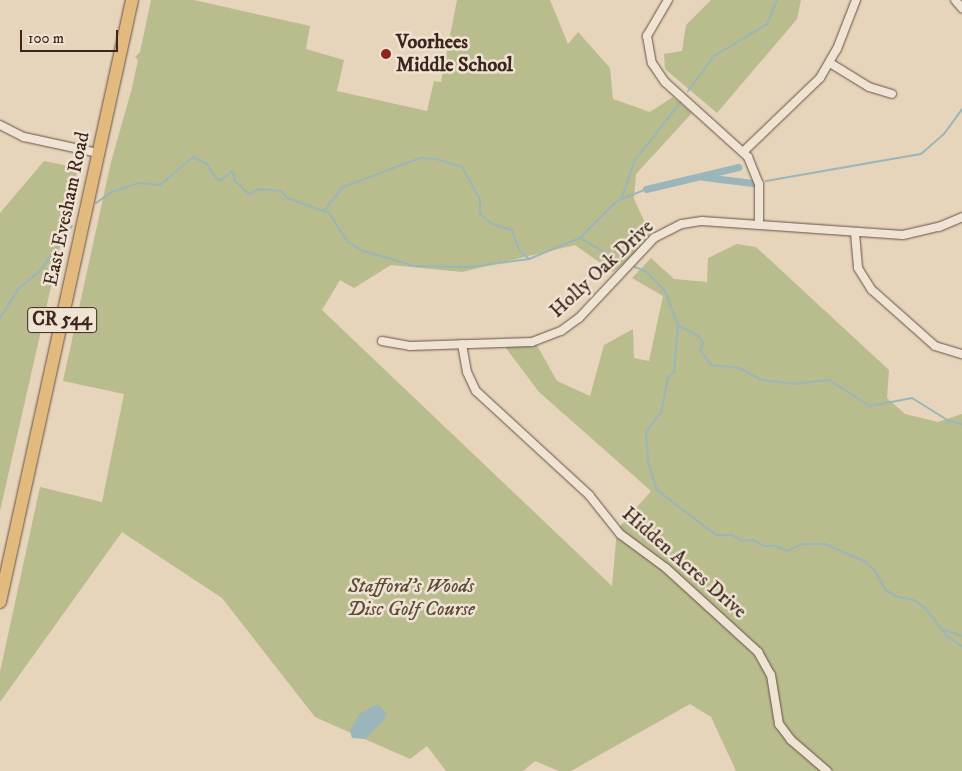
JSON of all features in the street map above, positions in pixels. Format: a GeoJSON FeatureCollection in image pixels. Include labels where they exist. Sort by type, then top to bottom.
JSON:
{"type":"FeatureCollection","features":[{"type":"Feature","properties":{"kind":"main road","name":"East Evesham Road"},"geometry":{"type":"LineString","coordinates":[[0,602],[132,0]]}},
{"type":"Feature","properties":{"kind":"street"},"geometry":{"type":"LineString","coordinates":[[668,0],[647,36],[648,52],[657,73],[743,152],[754,169],[759,184],[759,225]]}},
{"type":"Feature","properties":{"kind":"street"},"geometry":{"type":"LineString","coordinates":[[743,152],[809,90],[830,63],[856,0]]}},
{"type":"Feature","properties":{"kind":"street"},"geometry":{"type":"LineString","coordinates":[[955,0],[962,8]]}},
{"type":"Feature","properties":{"kind":"street"},"geometry":{"type":"LineString","coordinates":[[830,63],[869,87],[892,94]]}},
{"type":"Feature","properties":{"kind":"street"},"geometry":{"type":"LineString","coordinates":[[0,124],[24,137],[98,153]]}},
{"type":"Feature","properties":{"kind":"street","name":"Holly Oak Drive"},"geometry":{"type":"LineString","coordinates":[[382,341],[410,346],[532,342],[560,331],[579,318],[638,253],[672,227],[702,221],[854,233],[917,233],[962,217]]}},
{"type":"Feature","properties":{"kind":"street"},"geometry":{"type":"LineString","coordinates":[[854,233],[858,268],[872,290],[935,346],[962,354]]}},
{"type":"Feature","properties":{"kind":"street","name":"Hidden Acres Drive"},"geometry":{"type":"LineString","coordinates":[[462,344],[467,372],[476,391],[589,495],[620,534],[666,568],[758,652],[771,675],[779,724],[791,740],[827,771]]}},
{"type":"Feature","properties":{"kind":"green space","name":"Stafford's Woods Disc Golf Course"},"geometry":{"type":"Polygon","coordinates":[[[151,0],[194,0],[310,26],[306,49],[344,60],[337,91],[427,111],[434,81],[441,82],[457,0],[550,0],[568,44],[578,32],[610,68],[613,99],[650,112],[673,97],[692,113],[636,174],[634,199],[653,240],[613,272],[575,245],[462,272],[391,265],[354,288],[340,280],[322,310],[612,586],[617,530],[651,491],[539,392],[503,344],[534,340],[557,381],[590,396],[604,345],[633,329],[634,358],[649,361],[663,296],[632,278],[651,258],[674,279],[707,282],[708,258],[737,244],[756,247],[889,370],[887,398],[905,414],[938,422],[962,414],[962,771],[736,771],[711,717],[690,704],[571,771],[559,771],[535,761],[523,771],[446,771],[427,746],[410,759],[315,717],[222,598],[122,532],[0,702],[0,672],[40,487],[102,502],[124,394],[63,381],[111,162],[132,88],[138,60],[135,57],[140,52],[151,0]]]}},
{"type":"Feature","properties":{"kind":"green space"},"geometry":{"type":"Polygon","coordinates":[[[711,0],[801,0],[797,19],[717,113],[665,69],[664,54],[682,51],[686,25],[711,0]]]}},
{"type":"Feature","properties":{"kind":"green space"},"geometry":{"type":"Polygon","coordinates":[[[44,161],[78,168],[0,511],[0,213],[44,161]]]}},
{"type":"Feature","properties":{"kind":"water"},"geometry":{"type":"Polygon","coordinates":[[[378,704],[387,714],[383,721],[365,739],[352,738],[350,731],[359,714],[378,704]]]}},
{"type":"Feature","properties":{"kind":"waterway"},"geometry":{"type":"LineString","coordinates":[[688,91],[714,56],[767,24],[777,0]]}},
{"type":"Feature","properties":{"kind":"waterway"},"geometry":{"type":"LineString","coordinates":[[622,197],[635,160],[680,103]]}},
{"type":"Feature","properties":{"kind":"waterway"},"geometry":{"type":"LineString","coordinates":[[766,181],[921,154],[944,134],[962,109]]}},
{"type":"Feature","properties":{"kind":"waterway"},"geometry":{"type":"LineString","coordinates":[[96,203],[112,192],[138,183],[160,185],[193,157],[207,164],[216,179],[221,180],[232,171],[235,181],[249,194],[259,189],[281,191],[287,198],[329,213],[348,242],[363,251],[415,266],[470,267],[529,259],[580,238],[617,201],[646,189]]}},
{"type":"Feature","properties":{"kind":"waterway"},"geometry":{"type":"LineString","coordinates":[[324,211],[343,187],[420,158],[436,159],[462,167],[480,200],[480,214],[492,224],[512,230],[519,250],[529,259]]}},
{"type":"Feature","properties":{"kind":"waterway"},"geometry":{"type":"LineString","coordinates":[[646,189],[738,167]]}},
{"type":"Feature","properties":{"kind":"waterway"},"geometry":{"type":"LineString","coordinates":[[704,177],[753,183]]}},
{"type":"Feature","properties":{"kind":"waterway"},"geometry":{"type":"LineString","coordinates":[[0,318],[18,289],[40,271],[72,226]]}},
{"type":"Feature","properties":{"kind":"waterway"},"geometry":{"type":"LineString","coordinates":[[580,238],[619,261]]}},
{"type":"Feature","properties":{"kind":"waterway"},"geometry":{"type":"LineString","coordinates":[[635,267],[645,271],[665,291],[678,325],[674,372],[668,377],[661,412],[646,432],[648,461],[657,490],[716,535],[732,535],[743,541],[753,540],[764,546],[776,546],[787,551],[802,544],[825,544],[864,561],[875,571],[885,589],[895,596],[914,600],[925,608],[947,636],[962,646]]}},
{"type":"Feature","properties":{"kind":"waterway"},"geometry":{"type":"LineString","coordinates":[[678,325],[699,336],[703,343],[700,350],[711,365],[739,368],[762,380],[794,384],[829,380],[870,406],[912,398],[949,421],[962,424]]}},
{"type":"Feature","properties":{"kind":"waterway"},"geometry":{"type":"LineString","coordinates":[[944,630],[962,636]]}},
{"type":"Feature","properties":{"kind":"place","name":"Voorhees Middle School"},"geometry":{"type":"Point","coordinates":[386,54]}}]}
